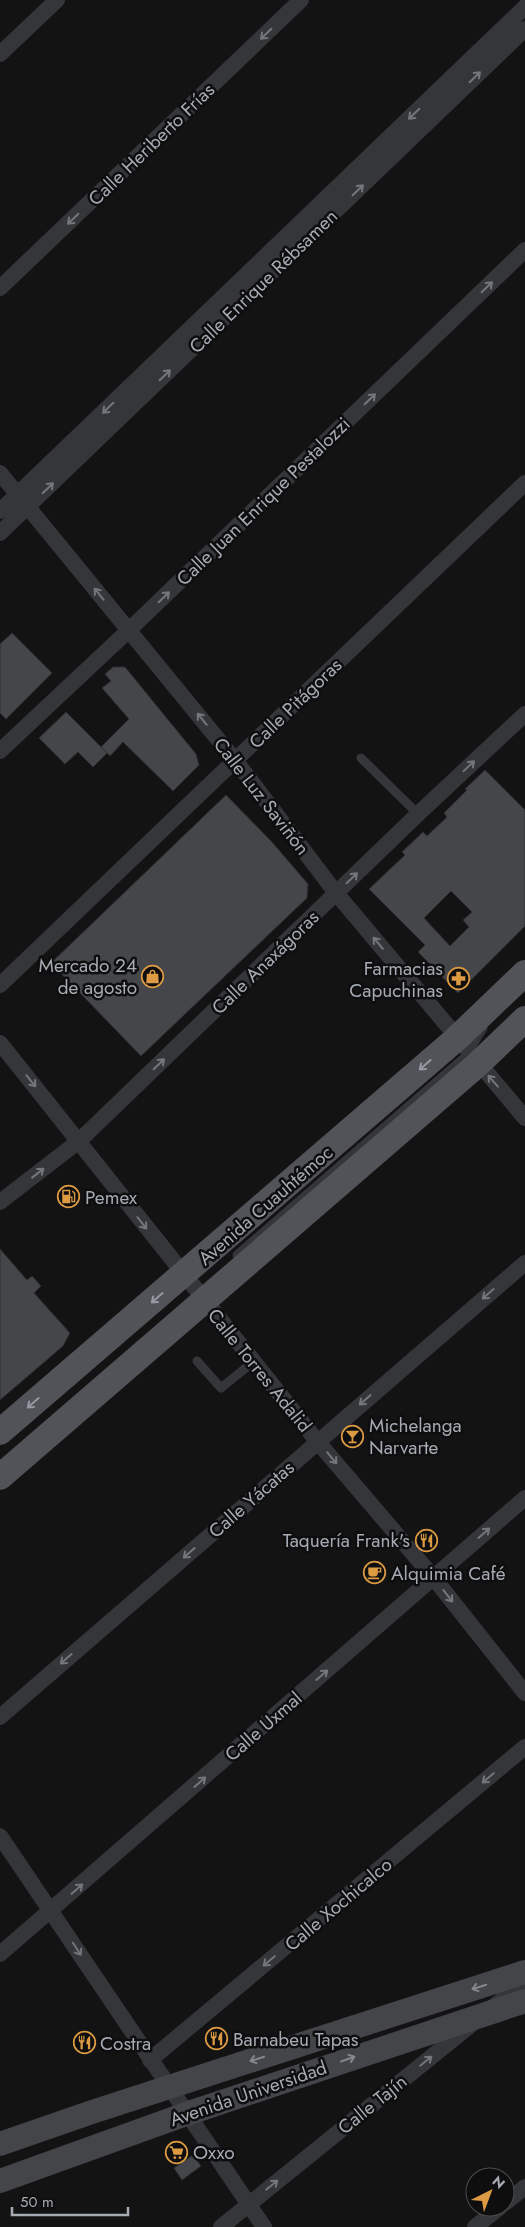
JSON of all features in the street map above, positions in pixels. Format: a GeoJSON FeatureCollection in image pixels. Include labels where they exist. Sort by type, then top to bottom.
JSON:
{"type":"FeatureCollection","features":[{"type":"Feature","properties":{"kind":"main road","name":"Avenida Cuauhtémoc"},"geometry":{"type":"LineString","coordinates":[[468,1051],[525,973]]}},
{"type":"Feature","properties":{"kind":"main road","name":"Avenida Cuauhtémoc"},"geometry":{"type":"LineString","coordinates":[[0,1477],[195,1289],[468,1051],[525,1019]]}},
{"type":"Feature","properties":{"kind":"main road","name":"Avenida Cuauhtémoc"},"geometry":{"type":"LineString","coordinates":[[0,1432],[195,1289]]}},
{"type":"Feature","properties":{"kind":"main road","name":"Avenida Universidad"},"geometry":{"type":"LineString","coordinates":[[0,2144],[525,1972]]}},
{"type":"Feature","properties":{"kind":"main road","name":"Avenida Universidad"},"geometry":{"type":"LineString","coordinates":[[0,2180],[186,2114],[525,2001]]}},
{"type":"Feature","properties":{"kind":"street"},"geometry":{"type":"LineString","coordinates":[[0,54],[57,0]]}},
{"type":"Feature","properties":{"kind":"street","name":"Calle Heriberto Frías"},"geometry":{"type":"LineString","coordinates":[[0,288],[301,0]]}},
{"type":"Feature","properties":{"kind":"street","name":"Calle Enrique Rébsamen"},"geometry":{"type":"LineString","coordinates":[[0,533],[23,501],[525,7]]}},
{"type":"Feature","properties":{"kind":"street","name":"Calle Enrique Rébsamen"},"geometry":{"type":"LineString","coordinates":[[0,511],[23,501],[525,30]]}},
{"type":"Feature","properties":{"kind":"street","name":"Calle Juan Enrique Pestalozzi"},"geometry":{"type":"LineString","coordinates":[[0,751],[129,630],[525,250]]}},
{"type":"Feature","properties":{"kind":"street","name":"Calle Luz Saviñón"},"geometry":{"type":"LineString","coordinates":[[0,473],[235,760],[336,893],[525,1118]]}},
{"type":"Feature","properties":{"kind":"street","name":"Calle Pitágoras"},"geometry":{"type":"LineString","coordinates":[[0,985],[525,483]]}},
{"type":"Feature","properties":{"kind":"street","name":"Calle Anaxágoras"},"geometry":{"type":"LineString","coordinates":[[0,1202],[79,1141],[418,814],[525,714]]}},
{"type":"Feature","properties":{"kind":"street","name":"Calle Torres Adalid"},"geometry":{"type":"LineString","coordinates":[[0,1043],[253,1362],[317,1441],[433,1577],[525,1693]]}},
{"type":"Feature","properties":{"kind":"street","name":"Calle Yácatas"},"geometry":{"type":"LineString","coordinates":[[0,1717],[525,1263]]}},
{"type":"Feature","properties":{"kind":"street","name":"Calle Uxmal"},"geometry":{"type":"LineString","coordinates":[[0,1954],[52,1911],[525,1498]]}},
{"type":"Feature","properties":{"kind":"street","name":"Calle Xochicalco"},"geometry":{"type":"LineString","coordinates":[[150,2060],[525,1747]]}},
{"type":"Feature","properties":{"kind":"street"},"geometry":{"type":"LineString","coordinates":[[0,1836],[264,2227]]}},
{"type":"Feature","properties":{"kind":"street","name":"Calle Tajín"},"geometry":{"type":"LineString","coordinates":[[221,2227],[525,1982]]}},
{"type":"Feature","properties":{"kind":"street"},"geometry":{"type":"LineString","coordinates":[[515,2195],[525,2187]]}},
{"type":"Feature","properties":{"kind":"street"},"geometry":{"type":"LineString","coordinates":[[475,2227],[488,2217]]}},
{"type":"Feature","properties":{"kind":"lane"},"geometry":{"type":"LineString","coordinates":[[362,758],[418,814]]}},
{"type":"Feature","properties":{"kind":"lane"},"geometry":{"type":"LineString","coordinates":[[468,1051],[491,1042],[525,1010]]}},
{"type":"Feature","properties":{"kind":"lane"},"geometry":{"type":"LineString","coordinates":[[233,1258],[468,1051],[487,1024]]}},
{"type":"Feature","properties":{"kind":"lane"},"geometry":{"type":"LineString","coordinates":[[198,1361],[221,1388],[253,1362]]}},
{"type":"Feature","properties":{"kind":"building"},"geometry":{"type":"Polygon","coordinates":[[[12,633],[52,673],[6,719],[0,713],[0,644],[12,633]]]}},
{"type":"Feature","properties":{"kind":"building"},"geometry":{"type":"Polygon","coordinates":[[[113,667],[125,667],[196,754],[199,765],[173,791],[123,742],[110,756],[101,747],[129,719],[102,688],[111,681],[105,674],[113,667]]]}},
{"type":"Feature","properties":{"kind":"building"},"geometry":{"type":"Polygon","coordinates":[[[66,712],[107,753],[93,767],[78,752],[65,764],[39,738],[66,712]]]}},
{"type":"Feature","properties":{"kind":"building"},"geometry":{"type":"Polygon","coordinates":[[[485,770],[525,810],[525,926],[458,993],[418,952],[425,945],[369,889],[405,855],[402,852],[423,832],[427,836],[447,817],[444,813],[467,790],[465,789],[485,770]],[[451,891],[424,918],[450,946],[469,927],[463,920],[472,912],[451,891]]]}},
{"type":"Feature","properties":{"kind":"building"},"geometry":{"type":"Polygon","coordinates":[[[226,795],[271,841],[308,884],[307,898],[141,1056],[51,963],[226,795]]]}},
{"type":"Feature","properties":{"kind":"building"},"geometry":{"type":"Polygon","coordinates":[[[0,1249],[27,1280],[32,1276],[41,1286],[34,1293],[70,1333],[63,1346],[0,1400],[0,1249]]]}},
{"type":"Feature","properties":{"kind":"building"},"geometry":{"type":"Polygon","coordinates":[[[193,2155],[201,2166],[182,2180],[174,2168],[193,2155]]]}},
{"type":"Feature","properties":{"kind":"place","name":"Mercado 24 de agosto"},"geometry":{"type":"Point","coordinates":[153,976]}},
{"type":"Feature","properties":{"kind":"place","name":"Farmacias Capuchinas"},"geometry":{"type":"Point","coordinates":[459,979]}},
{"type":"Feature","properties":{"kind":"place","name":"Pemex"},"geometry":{"type":"Point","coordinates":[69,1197]}},
{"type":"Feature","properties":{"kind":"place","name":"Michelanga Narvarte"},"geometry":{"type":"Point","coordinates":[353,1436]}},
{"type":"Feature","properties":{"kind":"place","name":"Taquería Frank's"},"geometry":{"type":"Point","coordinates":[426,1540]}},
{"type":"Feature","properties":{"kind":"place","name":"Alquimia Café"},"geometry":{"type":"Point","coordinates":[375,1573]}},
{"type":"Feature","properties":{"kind":"place","name":"Barnabeu Tapas"},"geometry":{"type":"Point","coordinates":[217,2039]}},
{"type":"Feature","properties":{"kind":"place","name":"Costra"},"geometry":{"type":"Point","coordinates":[84,2043]}},
{"type":"Feature","properties":{"kind":"place","name":"Oxxo"},"geometry":{"type":"Point","coordinates":[177,2152]}}]}
